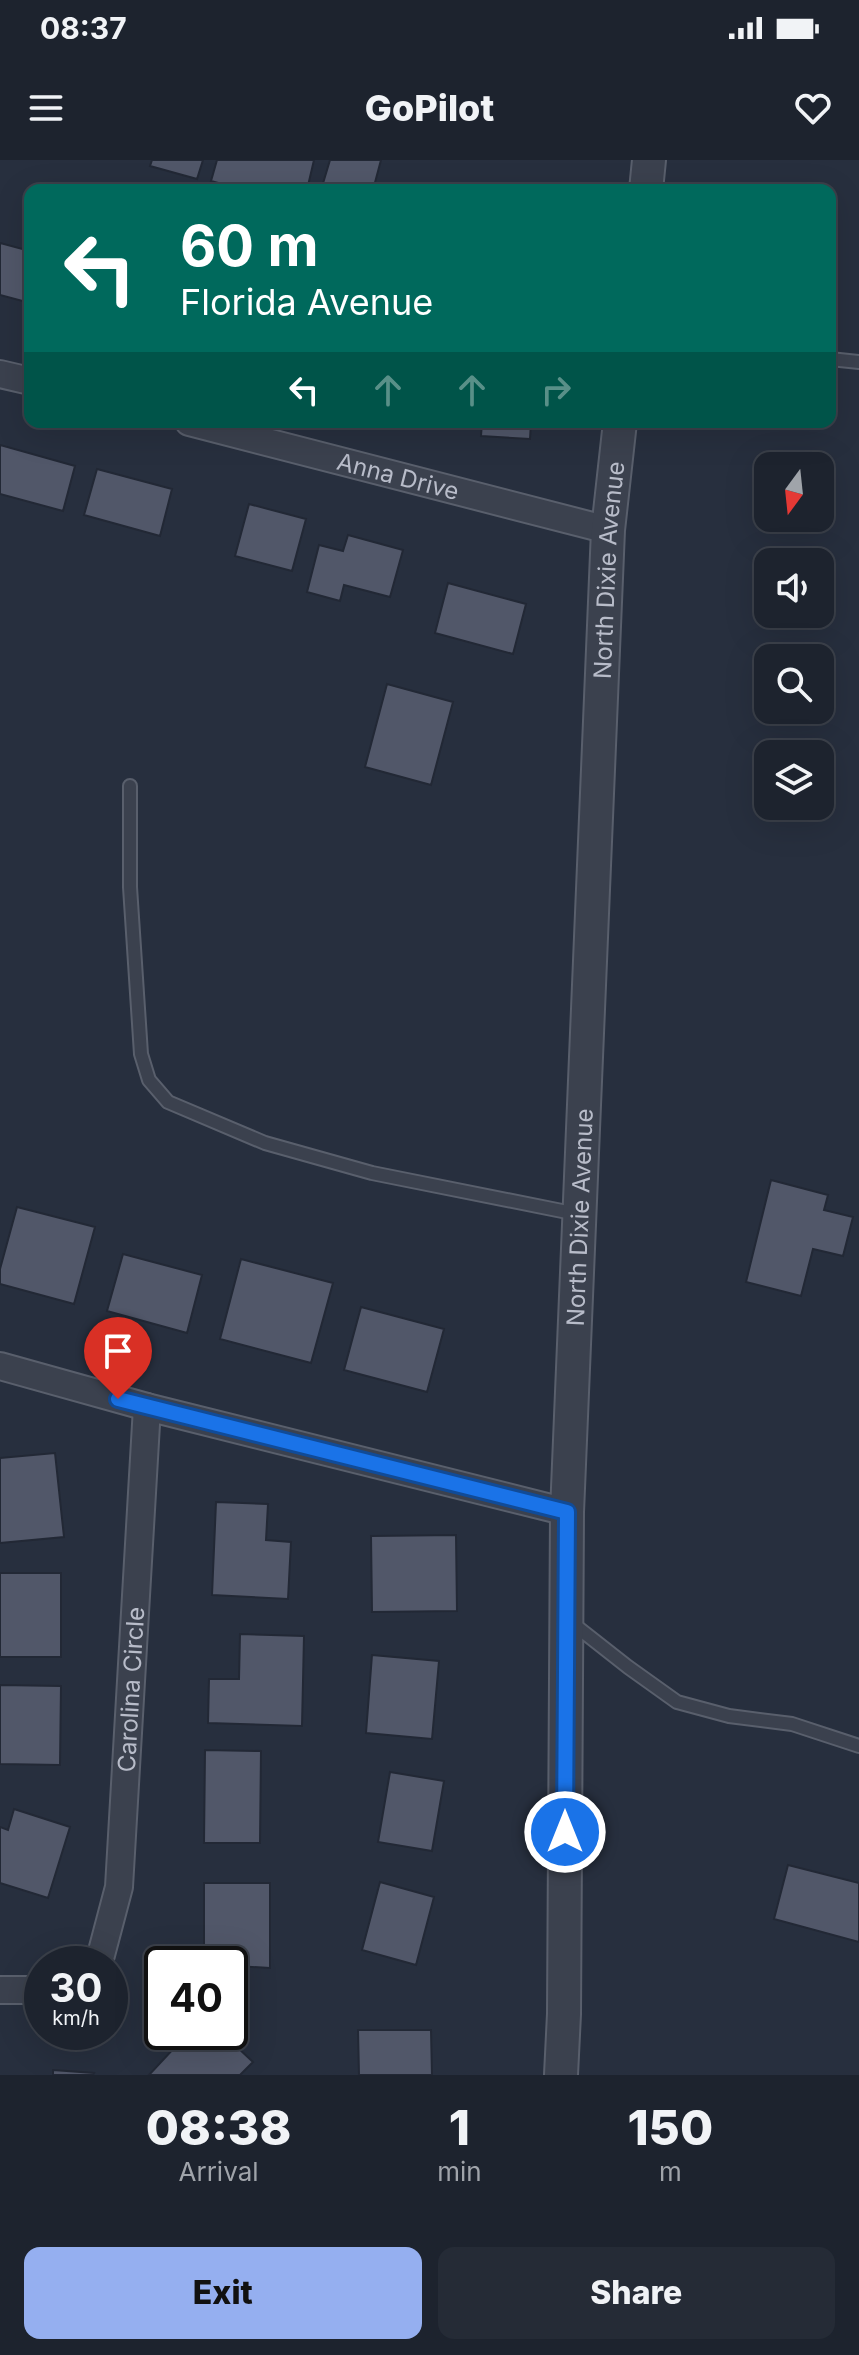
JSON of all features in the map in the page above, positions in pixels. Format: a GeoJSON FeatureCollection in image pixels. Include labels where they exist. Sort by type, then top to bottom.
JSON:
{"type":"FeatureCollection","features":[{"type":"Feature","properties":{"kind":"street"},"geometry":{"type":"LineString","coordinates":[[647,184],[649,160]]}},
{"type":"Feature","properties":{"kind":"street"},"geometry":{"type":"LineString","coordinates":[[0,374],[24,380]]}},
{"type":"Feature","properties":{"kind":"street","name":"Anna Drive"},"geometry":{"type":"LineString","coordinates":[[212,428],[608,530]]}},
{"type":"Feature","properties":{"kind":"street","name":"North Dixie Avenue"},"geometry":{"type":"LineString","coordinates":[[561,2075],[567,1512],[608,530],[619,428]]}},
{"type":"Feature","properties":{"kind":"street"},"geometry":{"type":"LineString","coordinates":[[0,1366],[147,1407],[567,1512]]}},
{"type":"Feature","properties":{"kind":"street","name":"Carolina Circle"},"geometry":{"type":"LineString","coordinates":[[103,1946],[119,1887],[147,1407]]}},
{"type":"Feature","properties":{"kind":"street"},"geometry":{"type":"LineString","coordinates":[[0,1990],[24,1990]]}},
{"type":"Feature","properties":{"kind":"lane"},"geometry":{"type":"LineString","coordinates":[[836,360],[859,362]]}},
{"type":"Feature","properties":{"kind":"lane"},"geometry":{"type":"LineString","coordinates":[[130,786],[130,887],[141,1054],[149,1080],[168,1102],[265,1143],[372,1173],[580,1215]]}},
{"type":"Feature","properties":{"kind":"lane"},"geometry":{"type":"LineString","coordinates":[[566,1619],[677,1702],[729,1716],[792,1724],[859,1746]]}},
{"type":"Feature","properties":{"kind":"building"},"geometry":{"type":"Polygon","coordinates":[[[152,160],[203,160],[197,179],[150,166],[152,160]]]}},
{"type":"Feature","properties":{"kind":"building"},"geometry":{"type":"Polygon","coordinates":[[[217,160],[314,160],[308,184],[222,184],[211,181],[217,160]]]}},
{"type":"Feature","properties":{"kind":"building"},"geometry":{"type":"Polygon","coordinates":[[[330,160],[381,160],[375,184],[323,184],[330,160]]]}},
{"type":"Feature","properties":{"kind":"building"},"geometry":{"type":"Polygon","coordinates":[[[0,243],[24,249],[24,301],[0,295],[0,243]]]}},
{"type":"Feature","properties":{"kind":"building"},"geometry":{"type":"Polygon","coordinates":[[[482,428],[531,428],[530,439],[481,436],[482,428]]]}},
{"type":"Feature","properties":{"kind":"building"},"geometry":{"type":"Polygon","coordinates":[[[0,445],[75,466],[63,511],[0,494],[0,445]]]}},
{"type":"Feature","properties":{"kind":"building"},"geometry":{"type":"Polygon","coordinates":[[[97,469],[172,489],[160,536],[84,515],[97,469]]]}},
{"type":"Feature","properties":{"kind":"building"},"geometry":{"type":"Polygon","coordinates":[[[249,504],[306,519],[292,571],[235,556],[249,504]]]}},
{"type":"Feature","properties":{"kind":"building"},"geometry":{"type":"Polygon","coordinates":[[[348,535],[403,550],[390,597],[344,585],[340,601],[307,592],[319,545],[343,551],[348,535]]]}},
{"type":"Feature","properties":{"kind":"building"},"geometry":{"type":"Polygon","coordinates":[[[448,583],[526,604],[513,654],[435,633],[448,583]]]}},
{"type":"Feature","properties":{"kind":"building"},"geometry":{"type":"Polygon","coordinates":[[[387,684],[453,702],[431,785],[365,767],[387,684]]]}},
{"type":"Feature","properties":{"kind":"building"},"geometry":{"type":"Polygon","coordinates":[[[771,1180],[828,1195],[824,1210],[853,1217],[843,1256],[813,1249],[801,1296],[746,1282],[771,1180]]]}},
{"type":"Feature","properties":{"kind":"building"},"geometry":{"type":"Polygon","coordinates":[[[17,1207],[95,1227],[74,1304],[0,1284],[0,1269],[17,1207]]]}},
{"type":"Feature","properties":{"kind":"building"},"geometry":{"type":"Polygon","coordinates":[[[123,1254],[202,1275],[187,1333],[107,1311],[123,1254]]]}},
{"type":"Feature","properties":{"kind":"building"},"geometry":{"type":"Polygon","coordinates":[[[241,1259],[333,1283],[311,1363],[220,1339],[241,1259]]]}},
{"type":"Feature","properties":{"kind":"building"},"geometry":{"type":"Polygon","coordinates":[[[361,1307],[444,1329],[427,1392],[344,1370],[361,1307]]]}},
{"type":"Feature","properties":{"kind":"building"},"geometry":{"type":"Polygon","coordinates":[[[55,1453],[64,1537],[0,1543],[0,1458],[55,1453]]]}},
{"type":"Feature","properties":{"kind":"building"},"geometry":{"type":"Polygon","coordinates":[[[216,1502],[268,1504],[266,1540],[291,1542],[288,1599],[212,1595],[216,1502]]]}},
{"type":"Feature","properties":{"kind":"building"},"geometry":{"type":"Polygon","coordinates":[[[456,1535],[457,1611],[372,1612],[371,1536],[456,1535]]]}},
{"type":"Feature","properties":{"kind":"building"},"geometry":{"type":"Polygon","coordinates":[[[0,1573],[61,1573],[61,1657],[0,1657],[0,1573]]]}},
{"type":"Feature","properties":{"kind":"building"},"geometry":{"type":"Polygon","coordinates":[[[240,1634],[304,1636],[302,1726],[208,1723],[209,1679],[239,1679],[240,1634]]]}},
{"type":"Feature","properties":{"kind":"building"},"geometry":{"type":"Polygon","coordinates":[[[372,1655],[439,1661],[432,1739],[366,1733],[372,1655]]]}},
{"type":"Feature","properties":{"kind":"building"},"geometry":{"type":"Polygon","coordinates":[[[0,1685],[61,1686],[60,1765],[0,1764],[0,1685]]]}},
{"type":"Feature","properties":{"kind":"building"},"geometry":{"type":"Polygon","coordinates":[[[205,1750],[261,1751],[260,1843],[204,1843],[205,1750]]]}},
{"type":"Feature","properties":{"kind":"building"},"geometry":{"type":"Polygon","coordinates":[[[390,1772],[444,1781],[432,1851],[378,1842],[390,1772]]]}},
{"type":"Feature","properties":{"kind":"building"},"geometry":{"type":"Polygon","coordinates":[[[14,1809],[70,1827],[48,1898],[0,1883],[0,1827],[8,1830],[14,1809]]]}},
{"type":"Feature","properties":{"kind":"building"},"geometry":{"type":"Polygon","coordinates":[[[788,1865],[859,1883],[859,1942],[774,1919],[788,1865]]]}},
{"type":"Feature","properties":{"kind":"building"},"geometry":{"type":"Polygon","coordinates":[[[380,1882],[434,1897],[416,1965],[362,1950],[380,1882]]]}},
{"type":"Feature","properties":{"kind":"building"},"geometry":{"type":"Polygon","coordinates":[[[204,1883],[270,1883],[270,1968],[248,1967],[248,1946],[204,1946],[204,1883]]]}},
{"type":"Feature","properties":{"kind":"building"},"geometry":{"type":"Polygon","coordinates":[[[358,2030],[431,2030],[432,2075],[359,2075],[358,2030]]]}},
{"type":"Feature","properties":{"kind":"building"},"geometry":{"type":"Polygon","coordinates":[[[172,2050],[240,2050],[253,2062],[240,2075],[149,2075],[172,2050]]]}},
{"type":"Feature","properties":{"kind":"building"},"geometry":{"type":"Polygon","coordinates":[[[53,2070],[94,2073],[53,2075],[53,2070]]]}},
{"type":"Feature","properties":{"kind":"route"},"geometry":{"type":"LineString","coordinates":[[118,1399],[567,1512],[565,1832]]}}]}
